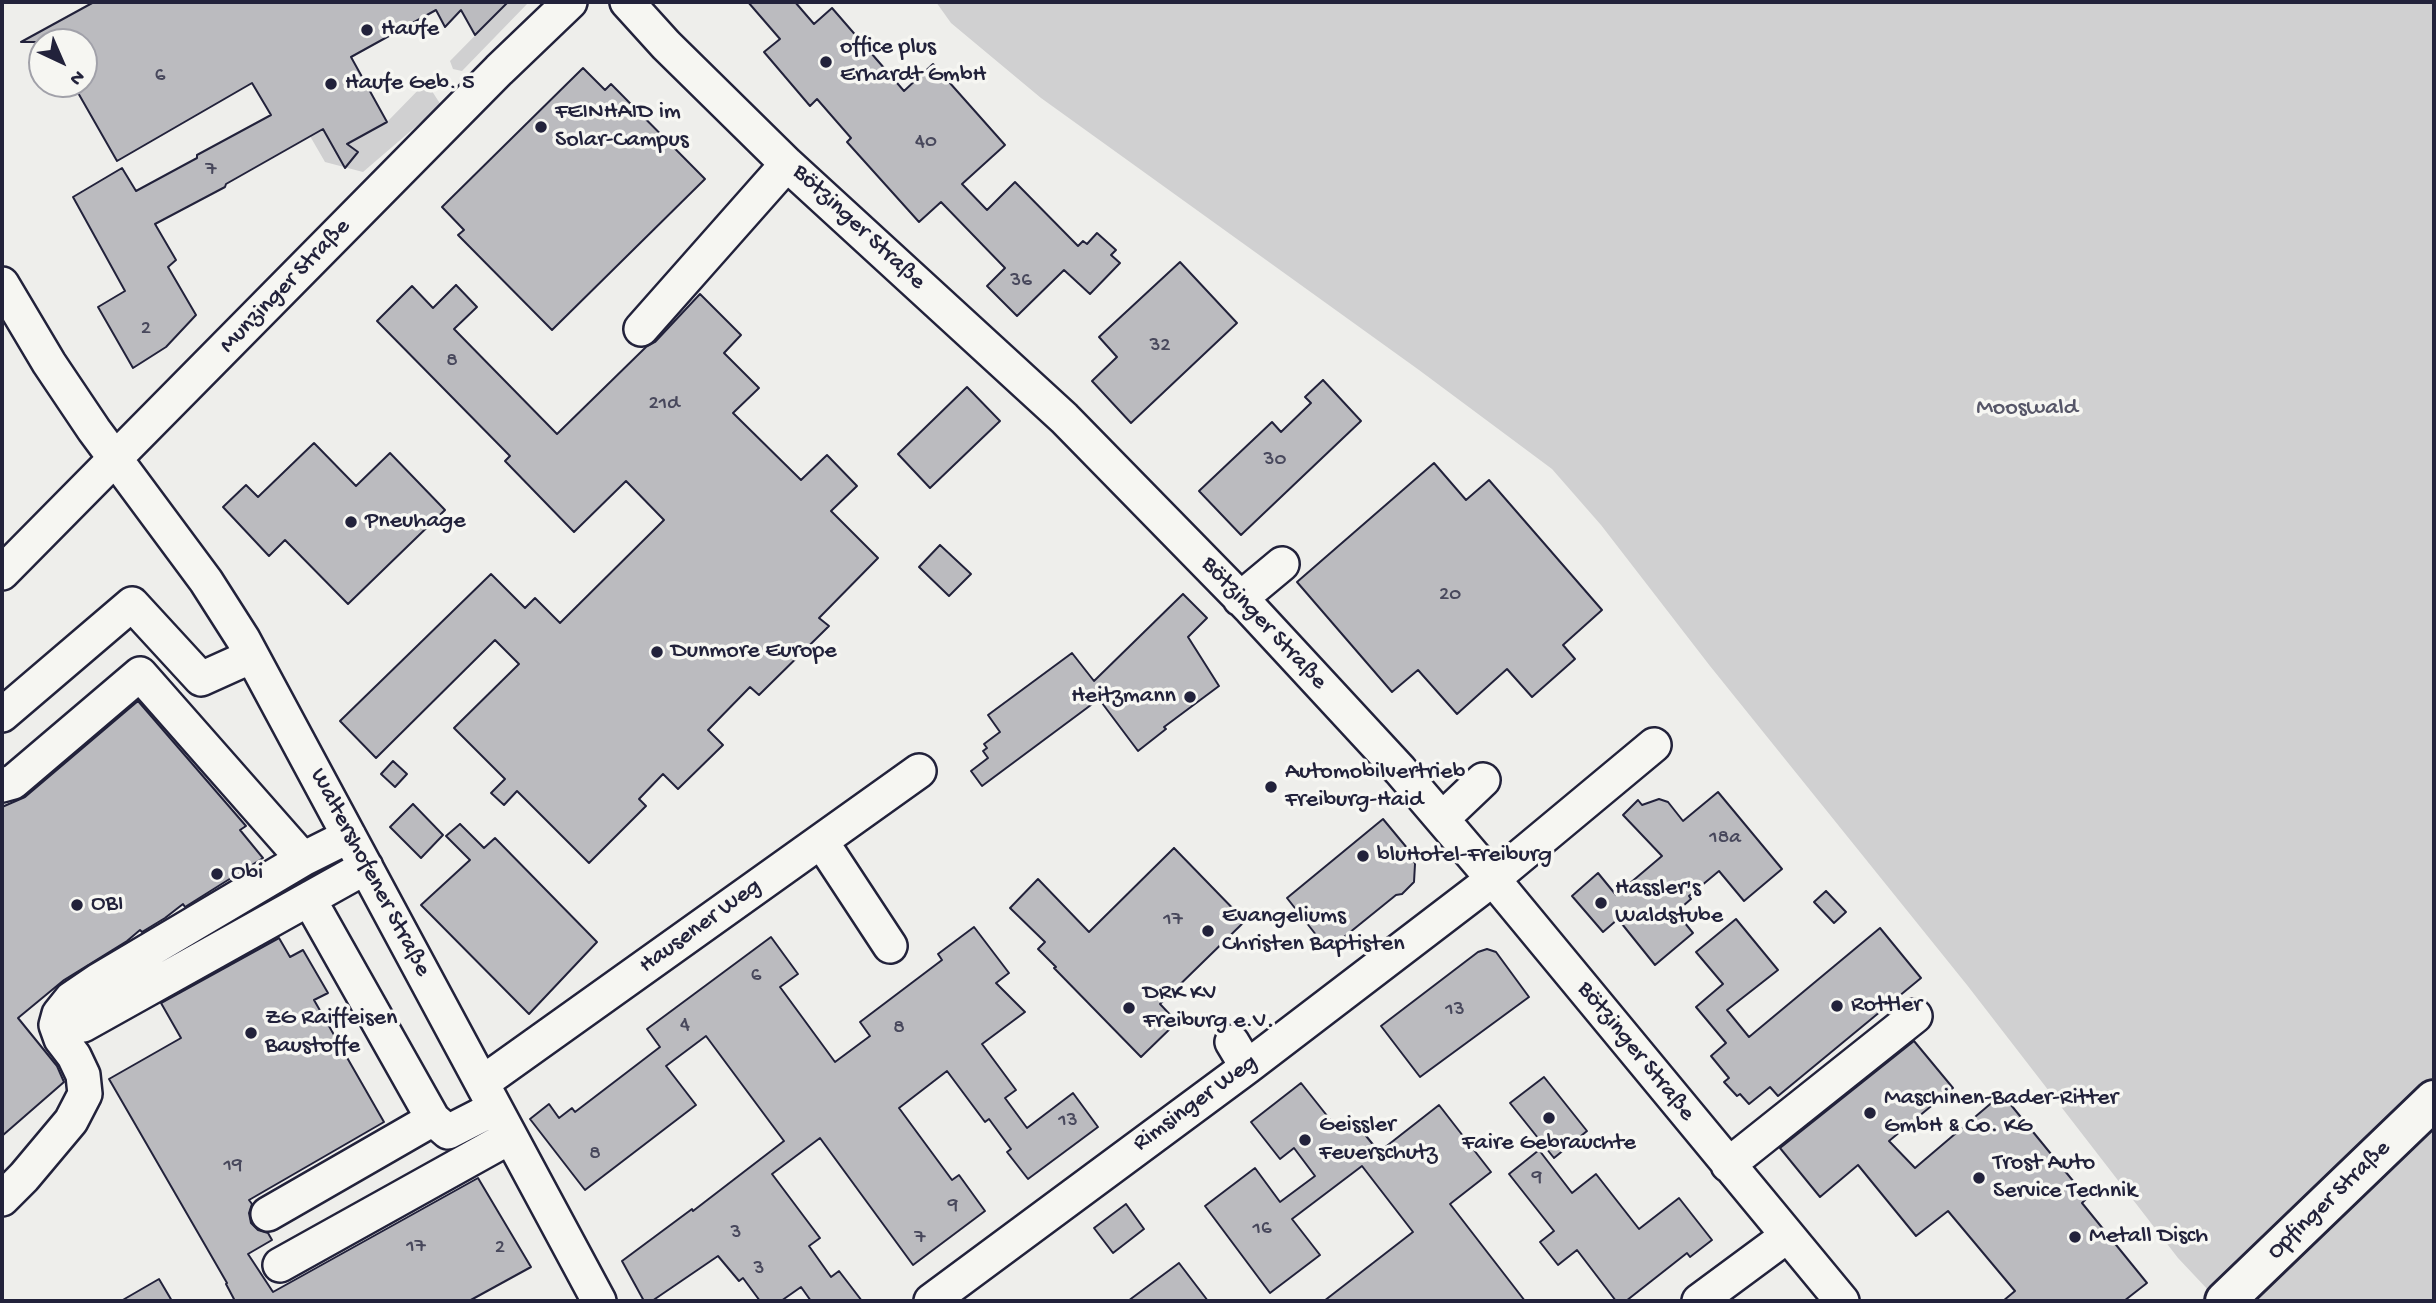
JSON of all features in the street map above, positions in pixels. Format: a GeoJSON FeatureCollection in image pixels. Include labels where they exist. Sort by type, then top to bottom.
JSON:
{"type":"FeatureCollection","features":[{"type":"Feature","properties":{"kind":"main road","name":"Opfinger Straße"},"geometry":{"type":"LineString","coordinates":[[2225,1301],[2434,1100]]}},
{"type":"Feature","properties":{"kind":"street","name":"Munzinger Straße"},"geometry":{"type":"LineString","coordinates":[[2,573],[492,77],[570,2]]}},
{"type":"Feature","properties":{"kind":"street","name":"Bötzinger Straße"},"geometry":{"type":"LineString","coordinates":[[627,2],[666,45],[788,164],[1064,418],[1240,598],[1400,770],[1493,878],[1842,1301]]}},
{"type":"Feature","properties":{"kind":"street"},"geometry":{"type":"LineString","coordinates":[[641,329],[788,164]]}},
{"type":"Feature","properties":{"kind":"street","name":"Waltershofener Straße"},"geometry":{"type":"LineString","coordinates":[[2,284],[49,363],[115,461],[206,581],[252,656],[496,1109],[594,1300]]}},
{"type":"Feature","properties":{"kind":"street"},"geometry":{"type":"LineString","coordinates":[[1240,598],[1282,564]]}},
{"type":"Feature","properties":{"kind":"street"},"geometry":{"type":"LineString","coordinates":[[2,715],[132,604],[201,679],[252,656]]}},
{"type":"Feature","properties":{"kind":"street"},"geometry":{"type":"LineString","coordinates":[[2,785],[13,782],[139,674],[303,859]]}},
{"type":"Feature","properties":{"kind":"street","name":"Rimsinger Weg"},"geometry":{"type":"LineString","coordinates":[[931,1301],[1239,1055],[1493,878],[1654,745]]}},
{"type":"Feature","properties":{"kind":"street","name":"Hausener Weg"},"geometry":{"type":"LineString","coordinates":[[496,1109],[821,841],[919,771]]}},
{"type":"Feature","properties":{"kind":"street"},"geometry":{"type":"LineString","coordinates":[[1442,819],[1483,780]]}},
{"type":"Feature","properties":{"kind":"street"},"geometry":{"type":"LineString","coordinates":[[2,1199],[71,1121],[85,1094],[83,1075],[74,1056],[61,1039],[56,1025],[59,1014],[71,999],[303,859],[349,836]]}},
{"type":"Feature","properties":{"kind":"street"},"geometry":{"type":"LineString","coordinates":[[821,841],[890,946]]}},
{"type":"Feature","properties":{"kind":"street"},"geometry":{"type":"LineString","coordinates":[[83,1025],[366,867]]}},
{"type":"Feature","properties":{"kind":"street"},"geometry":{"type":"LineString","coordinates":[[309,899],[433,1119],[448,1132],[496,1109]]}},
{"type":"Feature","properties":{"kind":"street"},"geometry":{"type":"LineString","coordinates":[[1728,1165],[1916,1016]]}},
{"type":"Feature","properties":{"kind":"street"},"geometry":{"type":"LineString","coordinates":[[280,1265],[496,1109]]}},
{"type":"Feature","properties":{"kind":"street"},"geometry":{"type":"LineString","coordinates":[[268,1214],[433,1119]]}},
{"type":"Feature","properties":{"kind":"street"},"geometry":{"type":"LineString","coordinates":[[1699,1301],[1787,1236]]}},
{"type":"Feature","properties":{"kind":"green space"},"geometry":{"type":"Polygon","coordinates":[[[508,2],[529,2],[462,71],[453,69],[450,61],[508,2]]]}},
{"type":"Feature","properties":{"kind":"green space","name":"Mooswald"},"geometry":{"type":"Polygon","coordinates":[[[936,2],[2434,2],[2434,1301],[2200,1301],[2210,1292],[2178,1258],[1967,985],[1710,666],[1601,525],[1552,469],[1041,98],[951,23],[936,2]]]}},
{"type":"Feature","properties":{"kind":"green space"},"geometry":{"type":"Polygon","coordinates":[[[277,79],[387,122],[426,82],[441,105],[363,172],[325,162],[277,79]]]}},
{"type":"Feature","properties":{"kind":"building"},"geometry":{"type":"Polygon","coordinates":[[[94,2],[508,2],[475,35],[461,10],[445,27],[436,10],[351,57],[387,122],[347,144],[358,152],[345,168],[323,129],[225,187],[155,224],[176,260],[168,267],[196,315],[166,347],[133,368],[98,307],[125,291],[73,197],[122,168],[136,191],[271,115],[252,83],[117,161],[81,98],[98,98],[98,28],[47,28],[94,2]]]}},
{"type":"Feature","properties":{"kind":"building"},"geometry":{"type":"Polygon","coordinates":[[[748,2],[795,2],[814,24],[832,8],[904,91],[933,64],[1005,145],[962,184],[987,210],[1015,182],[1078,246],[1083,241],[1087,244],[1097,233],[1116,250],[1111,255],[1120,263],[1090,294],[1064,270],[1017,316],[987,286],[1005,268],[941,202],[919,222],[847,142],[851,138],[817,99],[810,106],[764,52],[780,39],[748,2]]]}},
{"type":"Feature","properties":{"kind":"building"},"geometry":{"type":"Polygon","coordinates":[[[583,68],[605,90],[611,84],[705,179],[552,330],[458,235],[464,230],[442,207],[583,68]]]}},
{"type":"Feature","properties":{"kind":"building"},"geometry":{"type":"Polygon","coordinates":[[[1180,262],[1237,323],[1131,423],[1092,381],[1117,357],[1099,337],[1180,262]]]}},
{"type":"Feature","properties":{"kind":"building"},"geometry":{"type":"Polygon","coordinates":[[[456,285],[477,307],[454,329],[557,434],[646,347],[655,342],[700,294],[741,335],[724,353],[759,388],[733,413],[801,480],[827,455],[857,486],[831,511],[878,558],[819,618],[829,626],[759,695],[750,687],[708,730],[723,745],[678,789],[663,774],[639,799],[646,806],[589,863],[517,791],[504,805],[491,793],[505,779],[454,728],[519,664],[495,640],[376,758],[340,721],[491,574],[525,608],[535,598],[560,623],[664,520],[626,481],[574,532],[505,461],[510,456],[377,321],[412,286],[433,308],[456,285]]]}},
{"type":"Feature","properties":{"kind":"building"},"geometry":{"type":"Polygon","coordinates":[[[1323,380],[1361,421],[1241,535],[1199,491],[1272,422],[1281,432],[1311,403],[1305,397],[1323,380]]]}},
{"type":"Feature","properties":{"kind":"building"},"geometry":{"type":"Polygon","coordinates":[[[967,387],[1000,421],[930,488],[898,454],[967,387]]]}},
{"type":"Feature","properties":{"kind":"building"},"geometry":{"type":"Polygon","coordinates":[[[314,443],[356,486],[390,453],[445,510],[348,604],[285,540],[269,556],[223,507],[246,485],[258,497],[314,443]]]}},
{"type":"Feature","properties":{"kind":"building"},"geometry":{"type":"Polygon","coordinates":[[[1434,463],[1466,500],[1489,480],[1602,610],[1563,645],[1575,659],[1532,697],[1507,669],[1457,714],[1418,670],[1392,692],[1297,582],[1434,463]]]}},
{"type":"Feature","properties":{"kind":"building"},"geometry":{"type":"Polygon","coordinates":[[[940,545],[971,574],[949,596],[919,567],[940,545]]]}},
{"type":"Feature","properties":{"kind":"building"},"geometry":{"type":"Polygon","coordinates":[[[1183,594],[1207,618],[1188,637],[1219,686],[1164,727],[1166,729],[1138,751],[1099,699],[982,786],[971,771],[988,758],[983,751],[987,748],[984,744],[1000,732],[988,715],[1072,653],[1094,681],[1183,594]]]}},
{"type":"Feature","properties":{"kind":"building","name":"OBI"},"geometry":{"type":"Polygon","coordinates":[[[138,701],[246,826],[240,830],[263,858],[185,907],[183,904],[142,932],[140,930],[64,980],[18,1018],[57,1066],[64,1082],[2,1136],[2,807],[25,797],[138,701]]]}},
{"type":"Feature","properties":{"kind":"building"},"geometry":{"type":"Polygon","coordinates":[[[393,761],[407,774],[395,787],[381,774],[393,761]]]}},
{"type":"Feature","properties":{"kind":"building"},"geometry":{"type":"Polygon","coordinates":[[[1718,792],[1782,869],[1744,901],[1719,871],[1689,896],[1691,899],[1676,912],[1693,933],[1655,965],[1618,919],[1603,932],[1572,896],[1598,873],[1616,895],[1662,856],[1623,815],[1638,800],[1642,805],[1659,799],[1668,802],[1683,821],[1718,792]]]}},
{"type":"Feature","properties":{"kind":"building"},"geometry":{"type":"Polygon","coordinates":[[[413,804],[443,835],[421,858],[390,827],[413,804]]]}},
{"type":"Feature","properties":{"kind":"building"},"geometry":{"type":"Polygon","coordinates":[[[1383,819],[1412,854],[1415,864],[1414,882],[1328,950],[1287,898],[1383,819]]]}},
{"type":"Feature","properties":{"kind":"building"},"geometry":{"type":"Polygon","coordinates":[[[460,824],[484,848],[495,838],[597,942],[529,1014],[421,905],[470,860],[446,836],[460,824]]]}},
{"type":"Feature","properties":{"kind":"building"},"geometry":{"type":"Polygon","coordinates":[[[1174,848],[1245,921],[1160,1004],[1177,1022],[1141,1057],[1054,968],[1056,967],[1038,949],[1045,942],[1010,908],[1038,879],[1089,932],[1174,848]]]}},
{"type":"Feature","properties":{"kind":"building"},"geometry":{"type":"Polygon","coordinates":[[[1826,891],[1846,912],[1834,923],[1814,902],[1826,891]]]}},
{"type":"Feature","properties":{"kind":"building","name":"Rottler"},"geometry":{"type":"Polygon","coordinates":[[[1736,919],[1778,970],[1727,1010],[1749,1037],[1880,928],[1921,978],[1778,1096],[1770,1087],[1749,1104],[1724,1082],[1729,1078],[1711,1056],[1726,1043],[1696,1007],[1723,984],[1696,952],[1736,919]]]}},
{"type":"Feature","properties":{"kind":"building"},"geometry":{"type":"Polygon","coordinates":[[[974,927],[1009,973],[996,983],[1025,1012],[982,1044],[1016,1090],[1005,1098],[1027,1128],[1073,1093],[1098,1127],[1028,1179],[1007,1152],[1011,1149],[989,1119],[985,1122],[947,1071],[899,1108],[952,1180],[959,1175],[985,1211],[913,1265],[820,1138],[772,1174],[820,1238],[809,1246],[831,1277],[839,1271],[862,1301],[811,1301],[801,1287],[781,1301],[760,1301],[743,1278],[739,1281],[718,1256],[652,1301],[644,1301],[622,1261],[784,1141],[706,1036],[666,1066],[696,1105],[585,1190],[530,1119],[549,1104],[559,1118],[572,1108],[575,1112],[660,1047],[647,1029],[771,937],[798,974],[780,987],[835,1062],[870,1036],[860,1022],[942,960],[938,954],[974,927]]]}},
{"type":"Feature","properties":{"kind":"building"},"geometry":{"type":"Polygon","coordinates":[[[279,938],[290,957],[303,950],[328,993],[314,1000],[384,1122],[249,1200],[252,1204],[249,1213],[251,1223],[258,1230],[268,1233],[272,1240],[248,1254],[273,1292],[478,1178],[531,1267],[469,1301],[235,1301],[109,1079],[181,1038],[161,1003],[279,938]]]}},
{"type":"Feature","properties":{"kind":"building"},"geometry":{"type":"Polygon","coordinates":[[[1487,949],[1496,952],[1529,997],[1420,1077],[1381,1026],[1478,952],[1487,949]]]}},
{"type":"Feature","properties":{"kind":"building"},"geometry":{"type":"Polygon","coordinates":[[[1914,1041],[1953,1088],[1889,1141],[1915,1168],[2002,1094],[2087,1198],[2082,1203],[2147,1283],[2124,1301],[2003,1301],[2015,1291],[1948,1211],[1916,1236],[1858,1165],[1820,1197],[1780,1148],[1914,1041]]]}},
{"type":"Feature","properties":{"kind":"building"},"geometry":{"type":"Polygon","coordinates":[[[1544,1077],[1587,1131],[1554,1158],[1510,1103],[1544,1077]]]}},
{"type":"Feature","properties":{"kind":"building"},"geometry":{"type":"Polygon","coordinates":[[[1301,1083],[1340,1132],[1354,1121],[1379,1152],[1439,1105],[1491,1172],[1450,1204],[1525,1301],[1324,1301],[1413,1232],[1362,1166],[1292,1219],[1320,1255],[1270,1293],[1205,1206],[1255,1168],[1280,1202],[1315,1176],[1294,1148],[1280,1159],[1251,1122],[1301,1083]]]}},
{"type":"Feature","properties":{"kind":"building"},"geometry":{"type":"Polygon","coordinates":[[[1539,1150],[1572,1193],[1596,1174],[1639,1229],[1679,1198],[1712,1240],[1690,1257],[1687,1253],[1626,1301],[1616,1301],[1577,1250],[1558,1265],[1540,1242],[1554,1231],[1509,1174],[1539,1150]]]}},
{"type":"Feature","properties":{"kind":"building"},"geometry":{"type":"Polygon","coordinates":[[[1126,1204],[1144,1229],[1113,1253],[1094,1228],[1126,1204]]]}},
{"type":"Feature","properties":{"kind":"building"},"geometry":{"type":"Polygon","coordinates":[[[1179,1263],[1208,1301],[1128,1301],[1179,1263]]]}},
{"type":"Feature","properties":{"kind":"building"},"geometry":{"type":"Polygon","coordinates":[[[159,1279],[172,1301],[121,1301],[159,1279]]]}},
{"type":"Feature","properties":{"kind":"place","name":"Haufe"},"geometry":{"type":"Point","coordinates":[367,30]}},
{"type":"Feature","properties":{"kind":"place","name":"office plus Erhardt GmbH"},"geometry":{"type":"Point","coordinates":[826,62]}},
{"type":"Feature","properties":{"kind":"place","name":"Haufe Geb. 5"},"geometry":{"type":"Point","coordinates":[331,84]}},
{"type":"Feature","properties":{"kind":"place","name":"FEINHAID im Solar-Campus"},"geometry":{"type":"Point","coordinates":[541,127]}},
{"type":"Feature","properties":{"kind":"place","name":"Pneuhage"},"geometry":{"type":"Point","coordinates":[351,522]}},
{"type":"Feature","properties":{"kind":"place","name":"Dunmore Europe"},"geometry":{"type":"Point","coordinates":[657,652]}},
{"type":"Feature","properties":{"kind":"place","name":"Heitzmann"},"geometry":{"type":"Point","coordinates":[1190,697]}},
{"type":"Feature","properties":{"kind":"place","name":"Automobilvertrieb Freiburg-Haid"},"geometry":{"type":"Point","coordinates":[1271,787]}},
{"type":"Feature","properties":{"kind":"place","name":"bluHotel-Freiburg"},"geometry":{"type":"Point","coordinates":[1363,856]}},
{"type":"Feature","properties":{"kind":"place","name":"Obi"},"geometry":{"type":"Point","coordinates":[217,874]}},
{"type":"Feature","properties":{"kind":"place","name":"Hassler's Waldstube"},"geometry":{"type":"Point","coordinates":[1601,903]}},
{"type":"Feature","properties":{"kind":"place","name":"OBI"},"geometry":{"type":"Point","coordinates":[77,905]}},
{"type":"Feature","properties":{"kind":"place","name":"Evangeliums Christen Baptisten"},"geometry":{"type":"Point","coordinates":[1208,931]}},
{"type":"Feature","properties":{"kind":"place","name":"Rottler"},"geometry":{"type":"Point","coordinates":[1837,1006]}},
{"type":"Feature","properties":{"kind":"place","name":"DRK KV Freiburg e.V."},"geometry":{"type":"Point","coordinates":[1129,1008]}},
{"type":"Feature","properties":{"kind":"place","name":"ZG Raiffeisen Baustoffe"},"geometry":{"type":"Point","coordinates":[251,1033]}},
{"type":"Feature","properties":{"kind":"place","name":"Maschinen-Bader-Ritter GmbH & Co. KG"},"geometry":{"type":"Point","coordinates":[1870,1113]}},
{"type":"Feature","properties":{"kind":"place","name":"Faire Gebrauchte"},"geometry":{"type":"Point","coordinates":[1549,1118]}},
{"type":"Feature","properties":{"kind":"place","name":"Geissler Feuerschutz"},"geometry":{"type":"Point","coordinates":[1305,1140]}},
{"type":"Feature","properties":{"kind":"place","name":"Trost Auto Service Technik"},"geometry":{"type":"Point","coordinates":[1979,1178]}},
{"type":"Feature","properties":{"kind":"place","name":"Metall Disch"},"geometry":{"type":"Point","coordinates":[2075,1237]}}]}
